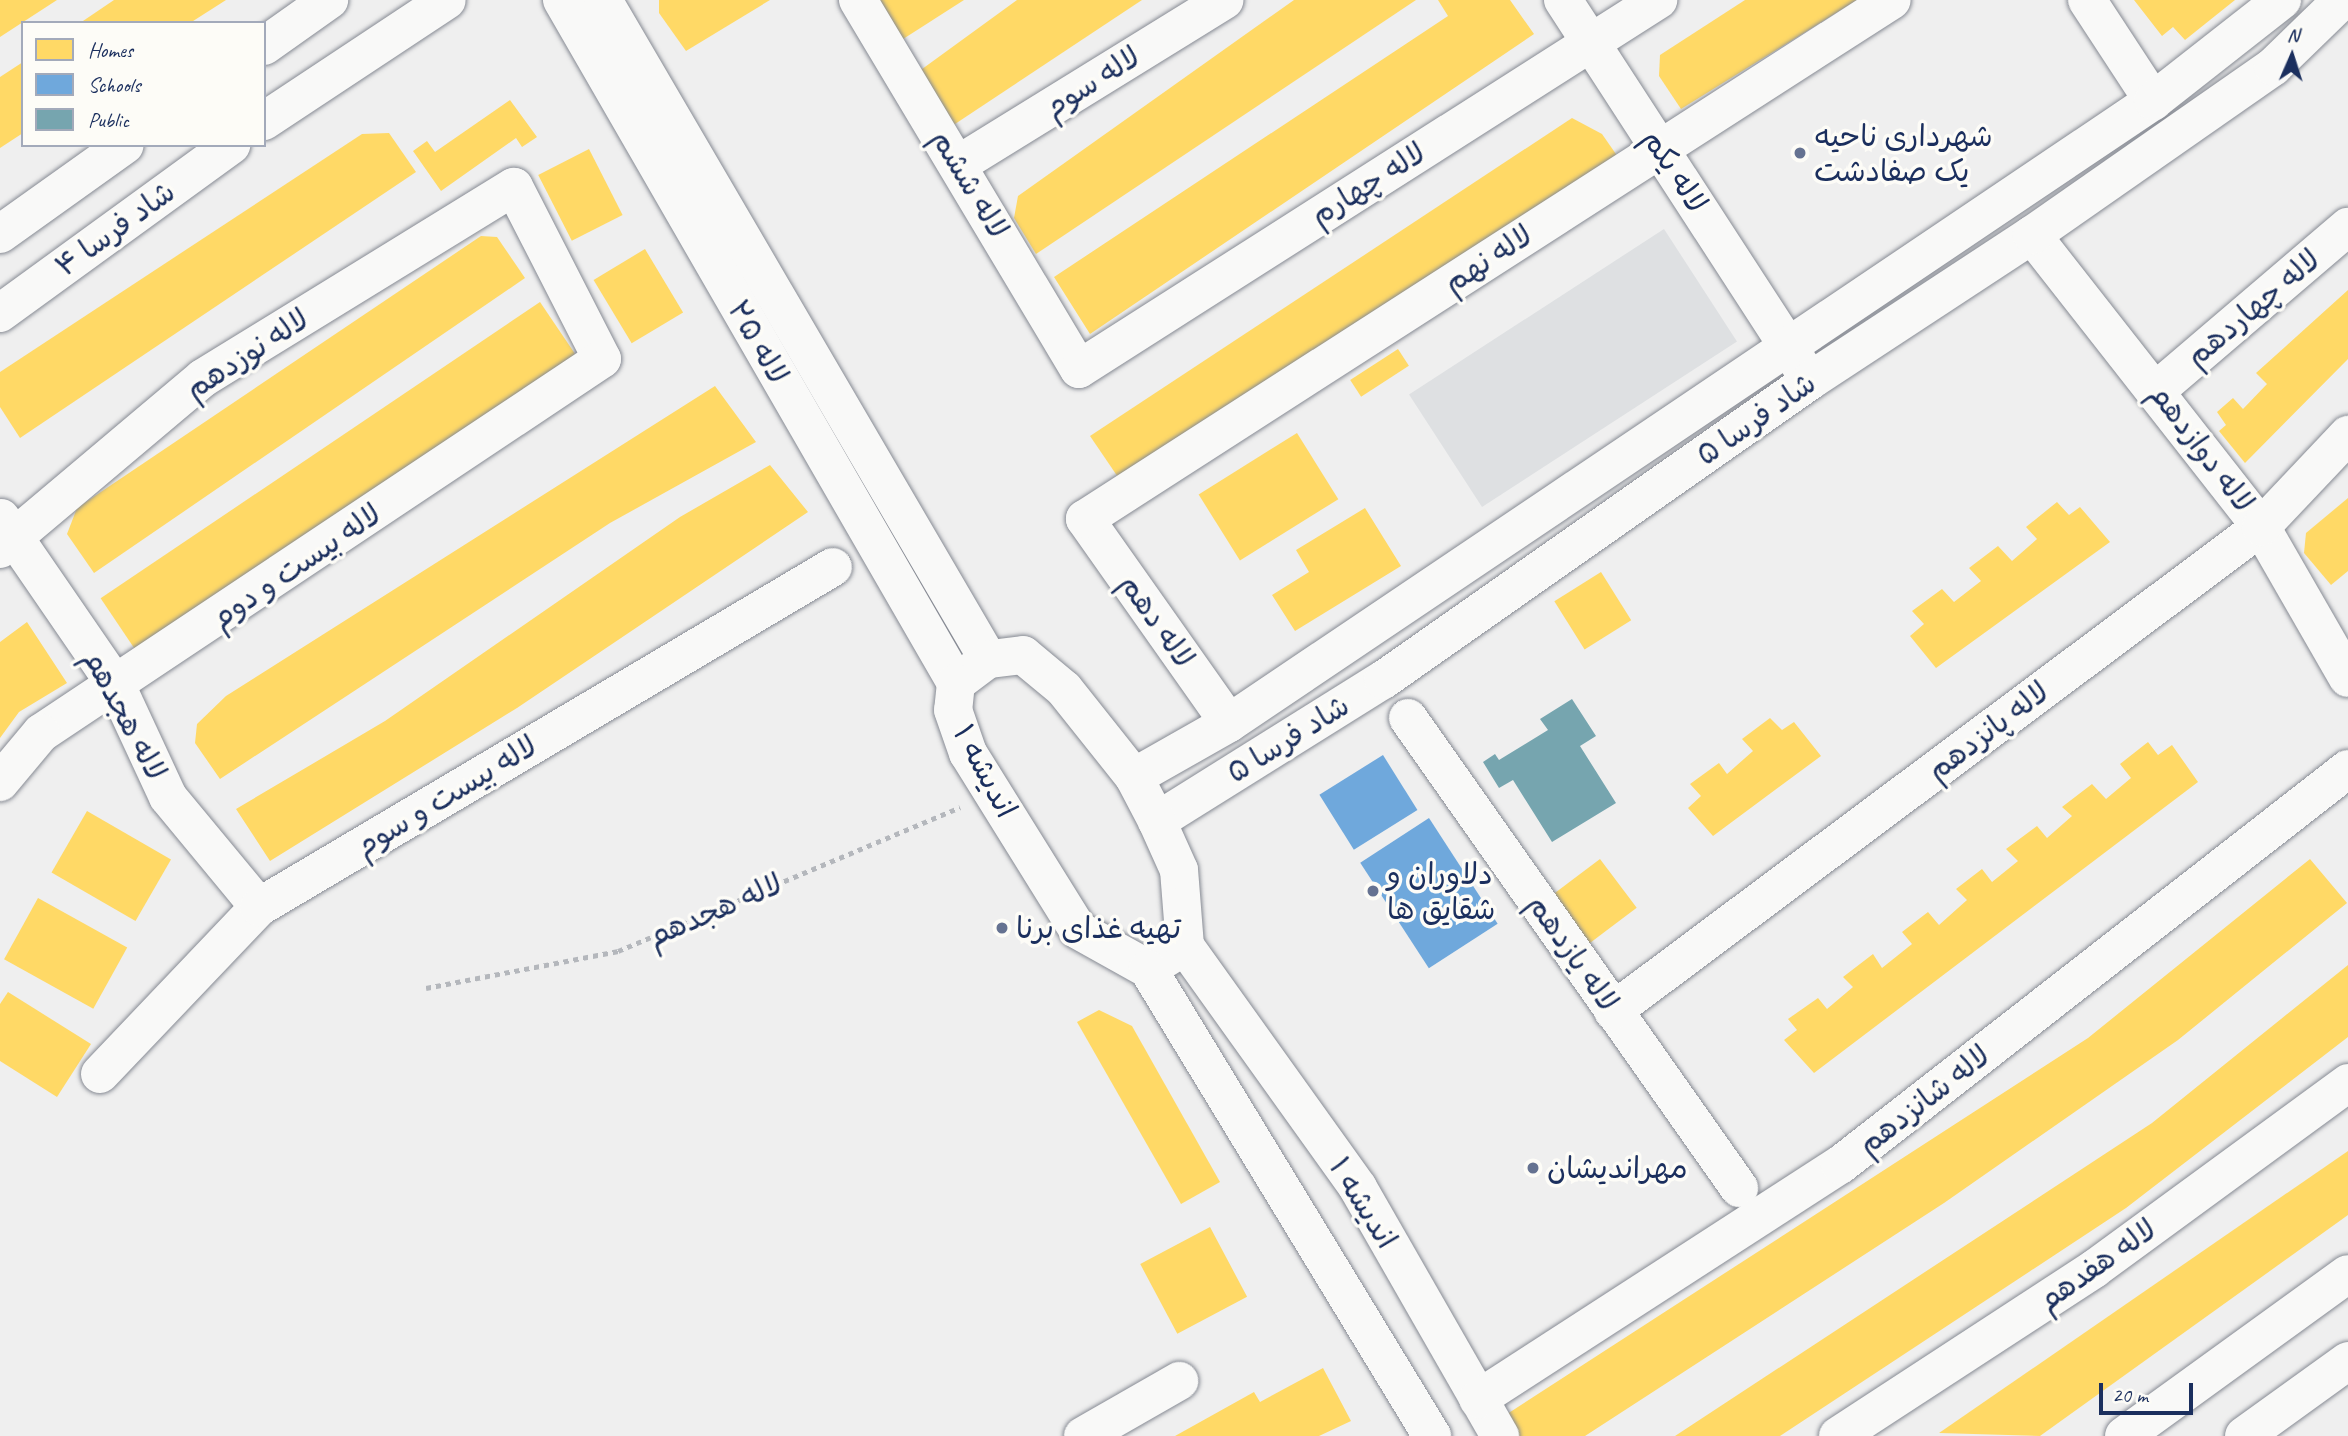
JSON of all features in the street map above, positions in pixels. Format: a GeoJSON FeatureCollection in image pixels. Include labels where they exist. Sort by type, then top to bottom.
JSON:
{"type":"FeatureCollection","features":[{"type":"Feature","properties":{"kind":"street"},"geometry":{"type":"LineString","coordinates":[[266,120],[344,63],[447,0]]}},
{"type":"Feature","properties":{"kind":"street","name":"لاله ۲۵"},"geometry":{"type":"LineString","coordinates":[[562,0],[956,683]]}},
{"type":"Feature","properties":{"kind":"street","name":"لاله ۲۵"},"geometry":{"type":"LineString","coordinates":[[603,0],[988,659]]}},
{"type":"Feature","properties":{"kind":"street","name":"لاله ششم"},"geometry":{"type":"LineString","coordinates":[[858,0],[959,164],[1079,369]]}},
{"type":"Feature","properties":{"kind":"street","name":"لاله سوم"},"geometry":{"type":"LineString","coordinates":[[959,164],[1225,0]]}},
{"type":"Feature","properties":{"kind":"street","name":"لاله یکم"},"geometry":{"type":"LineString","coordinates":[[1563,0],[1811,380]]}},
{"type":"Feature","properties":{"kind":"street","name":"لاله چهارم"},"geometry":{"type":"LineString","coordinates":[[1079,369],[1658,0]]}},
{"type":"Feature","properties":{"kind":"street","name":"لاله نهم"},"geometry":{"type":"LineString","coordinates":[[1085,519],[1892,0]]}},
{"type":"Feature","properties":{"kind":"street"},"geometry":{"type":"LineString","coordinates":[[2087,0],[2152,101]]}},
{"type":"Feature","properties":{"kind":"street","name":"شاد فرسا ۵"},"geometry":{"type":"LineString","coordinates":[[1134,777],[1228,723],[1785,344],[2152,101],[2281,0]]}},
{"type":"Feature","properties":{"kind":"street"},"geometry":{"type":"LineString","coordinates":[[266,45],[320,7],[344,63]]}},
{"type":"Feature","properties":{"kind":"street","name":"شاد فرسا ۵"},"geometry":{"type":"LineString","coordinates":[[1157,821],[1383,680],[1811,380],[2032,234],[2273,67],[2341,11]]}},
{"type":"Feature","properties":{"kind":"street","name":"شاد فرسا ۴"},"geometry":{"type":"LineString","coordinates":[[0,234],[122,147]]}},
{"type":"Feature","properties":{"kind":"street","name":"شاد فرسا ۴"},"geometry":{"type":"LineString","coordinates":[[0,313],[228,147]]}},
{"type":"Feature","properties":{"kind":"street","name":"لاله نوزدهم"},"geometry":{"type":"LineString","coordinates":[[5,534],[202,378],[514,187],[602,359]]}},
{"type":"Feature","properties":{"kind":"street","name":"لاله چهاردهم"},"geometry":{"type":"LineString","coordinates":[[2158,389],[2348,227]]}},
{"type":"Feature","properties":{"kind":"street","name":"لاله دوازدهم"},"geometry":{"type":"LineString","coordinates":[[2032,234],[2158,389],[2261,527],[2348,678]]}},
{"type":"Feature","properties":{"kind":"street","name":"لاله بیست و دوم"},"geometry":{"type":"LineString","coordinates":[[0,782],[41,733],[117,687],[602,359]]}},
{"type":"Feature","properties":{"kind":"street","name":"لاله پانزدهم"},"geometry":{"type":"LineString","coordinates":[[1613,1011],[2261,527],[2348,435]]}},
{"type":"Feature","properties":{"kind":"street","name":"لاله دهم"},"geometry":{"type":"LineString","coordinates":[[1085,519],[1228,723]]}},
{"type":"Feature","properties":{"kind":"street","name":"لاله هجدهم"},"geometry":{"type":"LineString","coordinates":[[5,534],[117,687],[168,797],[259,907]]}},
{"type":"Feature","properties":{"kind":"street"},"geometry":{"type":"LineString","coordinates":[[891,574],[914,574],[927,553]]}},
{"type":"Feature","properties":{"kind":"street","name":"لاله بیست و سوم"},"geometry":{"type":"LineString","coordinates":[[100,1074],[259,907],[833,567]]}},
{"type":"Feature","properties":{"kind":"street"},"geometry":{"type":"LineString","coordinates":[[988,659],[1023,655],[1064,689],[1134,777],[1157,821],[1179,870],[1185,946],[1148,969]]}},
{"type":"Feature","properties":{"kind":"street","name":"اندیشه ۱"},"geometry":{"type":"LineString","coordinates":[[988,659],[956,683],[953,710],[968,753],[1078,930],[1148,969],[1432,1436]]}},
{"type":"Feature","properties":{"kind":"street","name":"لاله یازدهم"},"geometry":{"type":"LineString","coordinates":[[1408,718],[1739,1188]]}},
{"type":"Feature","properties":{"kind":"street","name":"لاله شانزدهم"},"geometry":{"type":"LineString","coordinates":[[1478,1399],[1840,1165],[2348,769]]}},
{"type":"Feature","properties":{"kind":"street","name":"اندیشه ۱"},"geometry":{"type":"LineString","coordinates":[[1185,946],[1358,1188],[1500,1436]]}},
{"type":"Feature","properties":{"kind":"street","name":"لاله هفدهم"},"geometry":{"type":"LineString","coordinates":[[1838,1436],[2094,1269],[2348,1083]]}},
{"type":"Feature","properties":{"kind":"street"},"geometry":{"type":"LineString","coordinates":[[2124,1436],[2348,1274]]}},
{"type":"Feature","properties":{"kind":"street"},"geometry":{"type":"LineString","coordinates":[[2244,1436],[2348,1361]]}},
{"type":"Feature","properties":{"kind":"street"},"geometry":{"type":"LineString","coordinates":[[1083,1436],[1179,1381]]}},
{"type":"Feature","properties":{"kind":"path","name":"لاله هجدهم"},"geometry":{"type":"LineString","coordinates":[[426,988],[618,951],[993,793]]}},
{"type":"Feature","properties":{"kind":"shaded area"},"geometry":{"type":"Polygon","coordinates":[[[1664,229],[1737,341],[1482,507],[1409,395],[1664,229]]]}},
{"type":"Feature","properties":{"kind":"building: Homes"},"geometry":{"type":"Polygon","coordinates":[[[0,0],[57,0],[21,21],[0,37],[0,0]]]}},
{"type":"Feature","properties":{"kind":"building: Homes"},"geometry":{"type":"Polygon","coordinates":[[[114,0],[226,0],[193,21],[83,21],[114,0]]]}},
{"type":"Feature","properties":{"kind":"building: Homes"},"geometry":{"type":"Polygon","coordinates":[[[659,0],[770,0],[686,51],[659,13],[659,0]]]}},
{"type":"Feature","properties":{"kind":"building: Homes"},"geometry":{"type":"Polygon","coordinates":[[[874,0],[964,0],[900,41],[874,0]]]}},
{"type":"Feature","properties":{"kind":"building: Homes"},"geometry":{"type":"Polygon","coordinates":[[[1017,0],[1142,0],[952,126],[918,72],[1017,0]]]}},
{"type":"Feature","properties":{"kind":"building: Homes"},"geometry":{"type":"Polygon","coordinates":[[[1294,0],[1416,0],[1036,254],[1014,218],[1018,196],[1294,0]]]}},
{"type":"Feature","properties":{"kind":"building: Homes"},"geometry":{"type":"Polygon","coordinates":[[[1438,0],[1510,0],[1534,34],[1090,334],[1054,277],[1448,16],[1438,0]]]}},
{"type":"Feature","properties":{"kind":"building: Homes"},"geometry":{"type":"Polygon","coordinates":[[[1745,0],[1857,0],[1681,109],[1659,76],[1660,55],[1745,0]]]}},
{"type":"Feature","properties":{"kind":"building: Homes"},"geometry":{"type":"Polygon","coordinates":[[[2134,0],[2235,0],[2185,40],[2173,27],[2162,36],[2134,0]]]}},
{"type":"Feature","properties":{"kind":"building: Homes"},"geometry":{"type":"Polygon","coordinates":[[[21,63],[21,134],[0,148],[0,77],[21,63]]]}},
{"type":"Feature","properties":{"kind":"building: Homes"},"geometry":{"type":"Polygon","coordinates":[[[510,100],[537,137],[522,147],[516,138],[441,191],[413,151],[427,141],[435,152],[510,100]]]}},
{"type":"Feature","properties":{"kind":"building: Homes"},"geometry":{"type":"Polygon","coordinates":[[[1572,118],[1602,134],[1618,157],[1122,483],[1090,436],[1572,118]]]}},
{"type":"Feature","properties":{"kind":"building: Homes"},"geometry":{"type":"Polygon","coordinates":[[[389,133],[416,172],[20,438],[0,407],[0,372],[362,134],[389,133]]]}},
{"type":"Feature","properties":{"kind":"building: Homes"},"geometry":{"type":"Polygon","coordinates":[[[589,149],[623,215],[572,241],[538,175],[589,149]]]}},
{"type":"Feature","properties":{"kind":"building: Homes"},"geometry":{"type":"Polygon","coordinates":[[[481,236],[497,237],[525,278],[94,573],[67,534],[77,508],[481,236]]]}},
{"type":"Feature","properties":{"kind":"building: Homes"},"geometry":{"type":"Polygon","coordinates":[[[645,249],[683,312],[632,343],[594,280],[645,249]]]}},
{"type":"Feature","properties":{"kind":"building: Homes"},"geometry":{"type":"Polygon","coordinates":[[[2348,290],[2348,359],[2245,463],[2219,431],[2226,425],[2217,412],[2233,398],[2243,409],[2267,384],[2256,373],[2348,290]]]}},
{"type":"Feature","properties":{"kind":"building: Homes"},"geometry":{"type":"Polygon","coordinates":[[[540,302],[578,358],[139,655],[101,598],[540,302]]]}},
{"type":"Feature","properties":{"kind":"building: Homes"},"geometry":{"type":"Polygon","coordinates":[[[1398,349],[1409,366],[1361,397],[1350,380],[1398,349]]]}},
{"type":"Feature","properties":{"kind":"building: Homes"},"geometry":{"type":"Polygon","coordinates":[[[715,386],[756,442],[610,523],[220,779],[195,743],[197,724],[226,696],[715,386]]]}},
{"type":"Feature","properties":{"kind":"building: Homes"},"geometry":{"type":"Polygon","coordinates":[[[1297,433],[1338,499],[1240,561],[1199,494],[1297,433]]]}},
{"type":"Feature","properties":{"kind":"building: Homes"},"geometry":{"type":"Polygon","coordinates":[[[770,465],[808,512],[517,708],[270,861],[236,809],[385,721],[680,517],[770,465]]]}},
{"type":"Feature","properties":{"kind":"building: Homes"},"geometry":{"type":"Polygon","coordinates":[[[2348,498],[2348,571],[2331,585],[2304,553],[2306,533],[2348,498]]]}},
{"type":"Feature","properties":{"kind":"building: Homes"},"geometry":{"type":"Polygon","coordinates":[[[2057,502],[2069,515],[2080,507],[2110,542],[1936,668],[1910,636],[1924,624],[1912,611],[1942,589],[1954,602],[1981,581],[1969,568],[1998,546],[2012,561],[2037,539],[2026,527],[2057,502]]]}},
{"type":"Feature","properties":{"kind":"building: Homes"},"geometry":{"type":"Polygon","coordinates":[[[1365,508],[1401,566],[1295,631],[1272,595],[1309,572],[1296,550],[1365,508]]]}},
{"type":"Feature","properties":{"kind":"building: Homes"},"geometry":{"type":"Polygon","coordinates":[[[1601,572],[1631,620],[1585,649],[1554,601],[1601,572]]]}},
{"type":"Feature","properties":{"kind":"building: Homes"},"geometry":{"type":"Polygon","coordinates":[[[27,622],[67,683],[19,712],[0,738],[0,642],[27,622]]]}},
{"type":"Feature","properties":{"kind":"building: Homes"},"geometry":{"type":"Polygon","coordinates":[[[1770,718],[1782,730],[1794,722],[1821,756],[1713,836],[1688,808],[1701,796],[1690,784],[1719,763],[1727,774],[1753,751],[1742,739],[1770,718]]]}},
{"type":"Feature","properties":{"kind":"building: Homes"},"geometry":{"type":"Polygon","coordinates":[[[2148,742],[2158,755],[2172,745],[2198,782],[1814,1073],[1784,1040],[1797,1030],[1788,1019],[1818,998],[1827,1009],[1853,987],[1843,977],[1873,954],[1882,968],[1912,944],[1902,932],[1928,912],[1939,925],[1967,900],[1956,889],[1982,869],[1992,882],[2018,861],[2006,849],[2037,826],[2047,838],[2072,816],[2062,807],[2092,784],[2106,799],[2131,778],[2120,764],[2148,742]]]}},
{"type":"Feature","properties":{"kind":"building: Homes"},"geometry":{"type":"Polygon","coordinates":[[[87,811],[171,860],[136,921],[52,872],[87,811]]]}},
{"type":"Feature","properties":{"kind":"building: Homes"},"geometry":{"type":"Polygon","coordinates":[[[1600,859],[1637,908],[1590,943],[1553,895],[1600,859]]]}},
{"type":"Feature","properties":{"kind":"building: Homes"},"geometry":{"type":"Polygon","coordinates":[[[2310,859],[2347,903],[2178,1040],[1944,1203],[1585,1436],[1512,1436],[1501,1418],[2088,1038],[2310,859]]]}},
{"type":"Feature","properties":{"kind":"building: Homes"},"geometry":{"type":"Polygon","coordinates":[[[38,898],[127,947],[93,1009],[4,959],[38,898]]]}},
{"type":"Feature","properties":{"kind":"building: Homes"},"geometry":{"type":"Polygon","coordinates":[[[2348,965],[2348,1037],[2126,1208],[1780,1436],[1675,1436],[2152,1123],[2348,965]]]}},
{"type":"Feature","properties":{"kind":"building: Homes"},"geometry":{"type":"Polygon","coordinates":[[[8,992],[91,1044],[57,1097],[0,1061],[0,1004],[8,992]]]}},
{"type":"Feature","properties":{"kind":"building: Homes"},"geometry":{"type":"Polygon","coordinates":[[[1099,1010],[1132,1026],[1220,1182],[1181,1204],[1077,1022],[1099,1010]]]}},
{"type":"Feature","properties":{"kind":"building: Homes"},"geometry":{"type":"Polygon","coordinates":[[[2348,1151],[2348,1215],[2040,1436],[1939,1433],[2348,1151]]]}},
{"type":"Feature","properties":{"kind":"building: Homes"},"geometry":{"type":"Polygon","coordinates":[[[1210,1227],[1247,1297],[1177,1334],[1140,1264],[1210,1227]]]}},
{"type":"Feature","properties":{"kind":"building: Homes"},"geometry":{"type":"Polygon","coordinates":[[[1323,1368],[1351,1421],[1319,1436],[1175,1436],[1254,1392],[1260,1402],[1323,1368]]]}},
{"type":"Feature","properties":{"kind":"building: Schools"},"geometry":{"type":"Polygon","coordinates":[[[1383,755],[1417,810],[1354,850],[1319,795],[1383,755]]]}},
{"type":"Feature","properties":{"kind":"building: Schools"},"geometry":{"type":"Polygon","coordinates":[[[1429,818],[1498,924],[1429,968],[1360,863],[1429,818]]]}},
{"type":"Feature","properties":{"kind":"building: Public"},"geometry":{"type":"Polygon","coordinates":[[[1572,699],[1596,736],[1580,746],[1616,803],[1552,842],[1513,780],[1499,788],[1483,762],[1495,754],[1499,760],[1548,730],[1540,719],[1572,699]]]}},
{"type":"Feature","properties":{"kind":"place","name":"شهرداری ناحیه یک صفادشت"},"geometry":{"type":"Point","coordinates":[1800,153]}},
{"type":"Feature","properties":{"kind":"place","name":"دلاوران و شقایق ها"},"geometry":{"type":"Point","coordinates":[1373,891]}},
{"type":"Feature","properties":{"kind":"place","name":"تهیه غذای برنا"},"geometry":{"type":"Point","coordinates":[1002,928]}},
{"type":"Feature","properties":{"kind":"place","name":"مهراندیشان"},"geometry":{"type":"Point","coordinates":[1533,1168]}}]}
